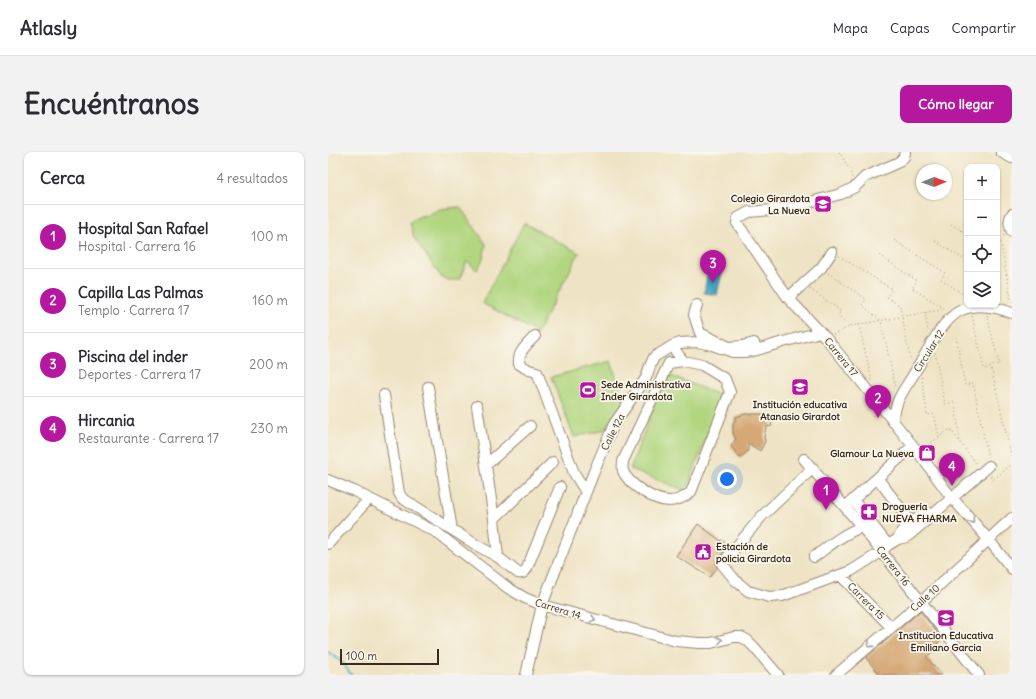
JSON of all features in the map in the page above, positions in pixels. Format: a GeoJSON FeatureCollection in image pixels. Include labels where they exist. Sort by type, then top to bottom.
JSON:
{"type":"FeatureCollection","features":[{"type":"Feature","properties":{"kind":"street"},"geometry":{"type":"LineString","coordinates":[[855,186],[865,177],[899,162],[904,157],[905,152]]}},
{"type":"Feature","properties":{"kind":"street"},"geometry":{"type":"LineString","coordinates":[[1001,152],[1012,158]]}},
{"type":"Feature","properties":{"kind":"street","name":"Carrera 17"},"geometry":{"type":"LineString","coordinates":[[855,186],[841,194],[783,210],[749,212],[742,214],[738,218],[737,223],[788,298],[823,335],[916,449],[950,496],[1012,569]]}},
{"type":"Feature","properties":{"kind":"street"},"geometry":{"type":"LineString","coordinates":[[1008,233],[1009,220],[1012,214]]}},
{"type":"Feature","properties":{"kind":"street"},"geometry":{"type":"LineString","coordinates":[[788,298],[821,268],[832,252]]}},
{"type":"Feature","properties":{"kind":"street"},"geometry":{"type":"LineString","coordinates":[[697,305],[694,315],[700,333],[729,347],[755,344]]}},
{"type":"Feature","properties":{"kind":"street","name":"Circular 12"},"geometry":{"type":"LineString","coordinates":[[893,422],[898,400],[933,341],[955,315],[960,311],[970,308]]}},
{"type":"Feature","properties":{"kind":"street","name":"Circular 12"},"geometry":{"type":"LineString","coordinates":[[995,308],[1012,313]]}},
{"type":"Feature","properties":{"kind":"street","name":"Calle 12a"},"geometry":{"type":"LineString","coordinates":[[526,675],[542,605],[586,492],[614,424],[646,378],[654,357],[680,343],[698,342],[733,352],[745,352],[755,344],[784,342],[823,335]]}},
{"type":"Feature","properties":{"kind":"street"},"geometry":{"type":"LineString","coordinates":[[535,336],[521,351],[518,359],[519,364],[536,372],[574,473],[586,492]]}},
{"type":"Feature","properties":{"kind":"street"},"geometry":{"type":"LineString","coordinates":[[672,346],[683,361],[702,365],[725,379],[730,392],[691,492],[683,498],[668,501],[647,494],[629,482],[622,470],[623,461],[669,364],[683,361]]}},
{"type":"Feature","properties":{"kind":"street"},"geometry":{"type":"LineString","coordinates":[[428,386],[452,530]]}},
{"type":"Feature","properties":{"kind":"street"},"geometry":{"type":"LineString","coordinates":[[384,395],[399,493],[402,498],[478,546],[501,558],[522,574],[525,573],[560,487]]}},
{"type":"Feature","properties":{"kind":"street"},"geometry":{"type":"LineString","coordinates":[[477,406],[501,558],[492,575]]}},
{"type":"Feature","properties":{"kind":"street"},"geometry":{"type":"LineString","coordinates":[[486,465],[530,426]]}},
{"type":"Feature","properties":{"kind":"street"},"geometry":{"type":"LineString","coordinates":[[845,507],[916,449]]}},
{"type":"Feature","properties":{"kind":"street","name":"Carrera 16"},"geometry":{"type":"LineString","coordinates":[[804,459],[862,527],[885,548],[921,602],[976,674]]}},
{"type":"Feature","properties":{"kind":"street"},"geometry":{"type":"LineString","coordinates":[[494,519],[553,462]]}},
{"type":"Feature","properties":{"kind":"street"},"geometry":{"type":"LineString","coordinates":[[813,468],[761,517],[722,564],[735,580],[748,591],[769,597],[782,596],[841,576],[851,571],[898,539],[906,537],[950,496]]}},
{"type":"Feature","properties":{"kind":"street"},"geometry":{"type":"LineString","coordinates":[[898,539],[902,531],[986,468]]}},
{"type":"Feature","properties":{"kind":"street"},"geometry":{"type":"LineString","coordinates":[[878,479],[912,523]]}},
{"type":"Feature","properties":{"kind":"street","name":"Carrera 14"},"geometry":{"type":"LineString","coordinates":[[328,480],[436,532],[508,588],[525,598],[542,605],[687,643],[711,643],[734,637],[741,637],[747,640],[754,647],[778,675]]}},
{"type":"Feature","properties":{"kind":"street"},"geometry":{"type":"LineString","coordinates":[[328,544],[369,499]]}},
{"type":"Feature","properties":{"kind":"street"},"geometry":{"type":"LineString","coordinates":[[853,500],[885,548]]}},
{"type":"Feature","properties":{"kind":"street","name":"Calle 10"},"geometry":{"type":"LineString","coordinates":[[836,675],[921,602],[1012,518]]}},
{"type":"Feature","properties":{"kind":"street"},"geometry":{"type":"LineString","coordinates":[[814,557],[854,530],[862,527]]}},
{"type":"Feature","properties":{"kind":"street"},"geometry":{"type":"LineString","coordinates":[[478,565],[489,551]]}},
{"type":"Feature","properties":{"kind":"street","name":"Carrera 15"},"geometry":{"type":"LineString","coordinates":[[841,576],[891,627]]}},
{"type":"Feature","properties":{"kind":"path"},"geometry":{"type":"LineString","coordinates":[[839,152],[850,170],[855,186]]}},
{"type":"Feature","properties":{"kind":"path"},"geometry":{"type":"LineString","coordinates":[[951,224],[964,232]]}},
{"type":"Feature","properties":{"kind":"path"},"geometry":{"type":"LineString","coordinates":[[894,240],[945,273],[941,279],[964,295]]}},
{"type":"Feature","properties":{"kind":"path"},"geometry":{"type":"LineString","coordinates":[[935,241],[964,259]]}},
{"type":"Feature","properties":{"kind":"path"},"geometry":{"type":"LineString","coordinates":[[1001,244],[1012,303]]}},
{"type":"Feature","properties":{"kind":"path"},"geometry":{"type":"LineString","coordinates":[[832,252],[892,289],[887,297],[900,306],[910,358],[920,364],[927,416],[934,414],[939,437]]}},
{"type":"Feature","properties":{"kind":"path"},"geometry":{"type":"LineString","coordinates":[[879,255],[917,281],[912,288],[955,315]]}},
{"type":"Feature","properties":{"kind":"path"},"geometry":{"type":"LineString","coordinates":[[1000,266],[1006,270]]}},
{"type":"Feature","properties":{"kind":"path"},"geometry":{"type":"LineString","coordinates":[[821,268],[866,299],[862,305],[881,320],[895,386]]}},
{"type":"Feature","properties":{"kind":"path"},"geometry":{"type":"LineString","coordinates":[[803,284],[841,311],[837,316],[850,326]]}},
{"type":"Feature","properties":{"kind":"path"},"geometry":{"type":"LineString","coordinates":[[970,308],[984,369],[999,364],[985,308]]}},
{"type":"Feature","properties":{"kind":"path"},"geometry":{"type":"LineString","coordinates":[[823,335],[850,326],[945,309]]}},
{"type":"Feature","properties":{"kind":"path"},"geometry":{"type":"LineString","coordinates":[[925,312],[928,334],[933,341],[945,404],[955,402],[960,443]]}},
{"type":"Feature","properties":{"kind":"path"},"geometry":{"type":"LineString","coordinates":[[859,325],[873,386]]}},
{"type":"Feature","properties":{"kind":"path"},"geometry":{"type":"LineString","coordinates":[[956,337],[965,385],[973,383],[986,468],[992,481],[1012,464]]}},
{"type":"Feature","properties":{"kind":"path"},"geometry":{"type":"LineString","coordinates":[[991,367],[1012,459]]}},
{"type":"Feature","properties":{"kind":"path"},"geometry":{"type":"LineString","coordinates":[[916,449],[939,437],[950,429],[960,443],[986,468]]}},
{"type":"Feature","properties":{"kind":"green space"},"geometry":{"type":"Polygon","coordinates":[[[460,207],[486,244],[483,259],[477,270],[467,261],[459,280],[448,280],[441,277],[414,238],[410,222],[420,216],[428,215],[440,209],[460,207]]]}},
{"type":"Feature","properties":{"kind":"green space"},"geometry":{"type":"Polygon","coordinates":[[[524,223],[579,253],[537,333],[482,303],[524,223]]]}},
{"type":"Feature","properties":{"kind":"green space","name":"Sede Administrativa Inder Girardota"},"geometry":{"type":"Polygon","coordinates":[[[611,361],[624,403],[604,430],[574,437],[551,377],[611,361]]]}},
{"type":"Feature","properties":{"kind":"green space"},"geometry":{"type":"Polygon","coordinates":[[[666,374],[722,396],[686,491],[630,469],[666,374]]]}},
{"type":"Feature","properties":{"kind":"water"},"geometry":{"type":"Polygon","coordinates":[[[708,270],[722,273],[717,295],[704,293],[708,270]]]}},
{"type":"Feature","properties":{"kind":"building"},"geometry":{"type":"Polygon","coordinates":[[[745,414],[768,414],[772,426],[766,427],[764,437],[765,442],[760,451],[748,443],[748,451],[740,458],[731,446],[736,439],[733,433],[733,425],[736,417],[745,414]]]}},
{"type":"Feature","properties":{"kind":"building","name":"Estación de policia Girardota"},"geometry":{"type":"Polygon","coordinates":[[[698,524],[728,546],[717,560],[717,568],[710,577],[676,556],[698,524]]]}},
{"type":"Feature","properties":{"kind":"building"},"geometry":{"type":"Polygon","coordinates":[[[920,611],[942,639],[937,643],[940,647],[926,657],[942,675],[880,675],[866,658],[920,611]]]}},
{"type":"Feature","properties":{"kind":"waterway"},"geometry":{"type":"LineString","coordinates":[[328,652],[343,663],[351,675]]}},
{"type":"Feature","properties":{"kind":"place","name":"Colegio Girardota La Nueva"},"geometry":{"type":"Point","coordinates":[823,204]}},
{"type":"Feature","properties":{"kind":"place","name":"Piscina del inder"},"geometry":{"type":"Point","coordinates":[713,283]}},
{"type":"Feature","properties":{"kind":"place","name":"Institución educativa Atanasio Girardot"},"geometry":{"type":"Point","coordinates":[800,387]}},
{"type":"Feature","properties":{"kind":"place","name":"Sede Administrativa Inder Girardota"},"geometry":{"type":"Point","coordinates":[588,390]}},
{"type":"Feature","properties":{"kind":"place","name":"Capilla Las Palmas"},"geometry":{"type":"Point","coordinates":[878,418]}},
{"type":"Feature","properties":{"kind":"place","name":"Glamour La Nueva"},"geometry":{"type":"Point","coordinates":[927,453]}},
{"type":"Feature","properties":{"kind":"place","name":"Hircania"},"geometry":{"type":"Point","coordinates":[952,486]}},
{"type":"Feature","properties":{"kind":"place","name":"Hospital San Rafael"},"geometry":{"type":"Point","coordinates":[826,510]}},
{"type":"Feature","properties":{"kind":"place","name":"Droguería NUEVA FHARMA"},"geometry":{"type":"Point","coordinates":[869,512]}},
{"type":"Feature","properties":{"kind":"place","name":"Estación de policia Girardota"},"geometry":{"type":"Point","coordinates":[703,552]}},
{"type":"Feature","properties":{"kind":"place","name":"Institucion Educativa Emiliano Garcia"},"geometry":{"type":"Point","coordinates":[946,618]}}]}
